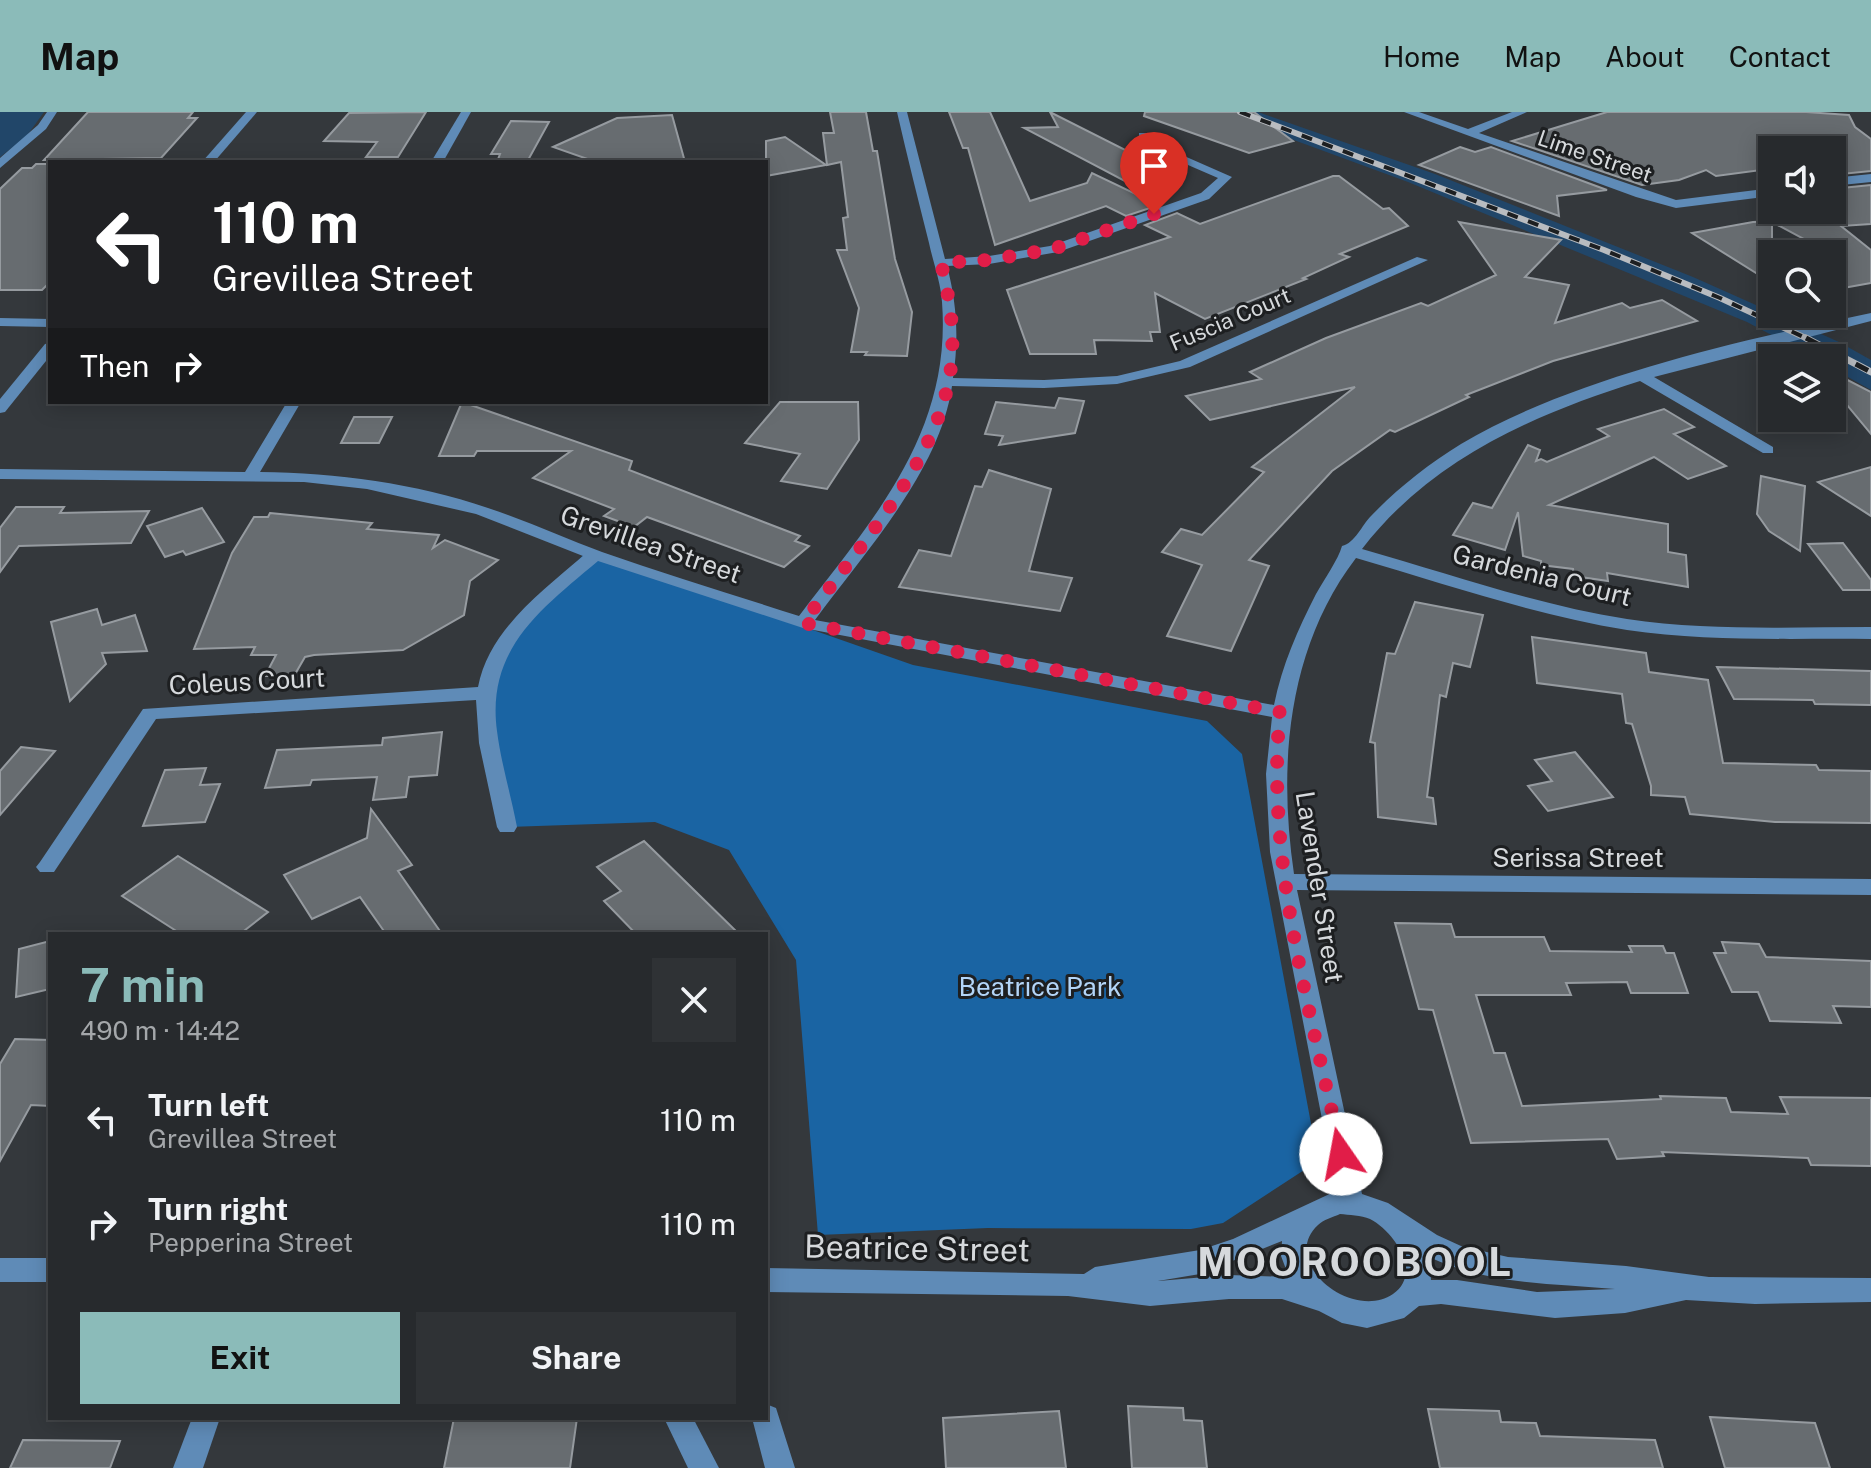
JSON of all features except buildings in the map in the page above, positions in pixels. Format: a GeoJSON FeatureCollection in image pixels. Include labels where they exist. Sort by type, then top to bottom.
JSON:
{"type":"FeatureCollection","features":[{"type":"Feature","properties":{"kind":"street"},"geometry":{"type":"LineString","coordinates":[[0,164],[42,127],[52,112]]}},
{"type":"Feature","properties":{"kind":"street"},"geometry":{"type":"LineString","coordinates":[[210,160],[252,112]]}},
{"type":"Feature","properties":{"kind":"street"},"geometry":{"type":"LineString","coordinates":[[438,160],[466,112]]}},
{"type":"Feature","properties":{"kind":"street"},"geometry":{"type":"LineString","coordinates":[[803,623],[898,493],[927,445],[949,382],[953,329],[941,263],[902,112]]}},
{"type":"Feature","properties":{"kind":"street","name":"Lime Street"},"geometry":{"type":"LineString","coordinates":[[1409,112],[1676,204],[1758,194]]}},
{"type":"Feature","properties":{"kind":"street"},"geometry":{"type":"LineString","coordinates":[[1469,133],[1522,112]]}},
{"type":"Feature","properties":{"kind":"street"},"geometry":{"type":"LineString","coordinates":[[941,263],[989,260],[1053,249],[1205,196],[1226,177],[1162,150],[1143,135]]}},
{"type":"Feature","properties":{"kind":"street"},"geometry":{"type":"LineString","coordinates":[[1846,181],[1871,178]]}},
{"type":"Feature","properties":{"kind":"street","name":"Fuscia Court"},"geometry":{"type":"LineString","coordinates":[[949,382],[1044,384],[1117,380],[1185,364],[1422,260]]}},
{"type":"Feature","properties":{"kind":"street","name":"Lavender Street"},"geometry":{"type":"LineString","coordinates":[[1351,1203],[1279,843],[1275,776],[1280,712],[1286,684],[1321,595],[1348,550],[1387,506],[1432,468],[1472,441],[1562,402],[1641,375],[1795,333],[1871,317]]}},
{"type":"Feature","properties":{"kind":"street"},"geometry":{"type":"LineString","coordinates":[[0,322],[48,323]]}},
{"type":"Feature","properties":{"kind":"street"},"geometry":{"type":"LineString","coordinates":[[0,409],[48,349]]}},
{"type":"Feature","properties":{"kind":"street"},"geometry":{"type":"LineString","coordinates":[[1641,375],[1768,450]]}},
{"type":"Feature","properties":{"kind":"street"},"geometry":{"type":"LineString","coordinates":[[250,476],[293,404]]}},
{"type":"Feature","properties":{"kind":"street","name":"Grevillea Street"},"geometry":{"type":"LineString","coordinates":[[0,474],[304,477],[423,495],[482,511],[595,555],[803,623],[1280,712]]}},
{"type":"Feature","properties":{"kind":"street","name":"Gardenia Court"},"geometry":{"type":"LineString","coordinates":[[1348,550],[1569,613],[1628,625],[1700,631],[1871,633]]}},
{"type":"Feature","properties":{"kind":"street"},"geometry":{"type":"LineString","coordinates":[[507,827],[500,782],[486,730],[485,693],[497,652],[515,627],[595,555]]}},
{"type":"Feature","properties":{"kind":"street","name":"Coleus Court"},"geometry":{"type":"LineString","coordinates":[[47,867],[150,713],[485,693]]}},
{"type":"Feature","properties":{"kind":"street","name":"Serissa Street"},"geometry":{"type":"LineString","coordinates":[[1286,882],[1871,887]]}},
{"type":"Feature","properties":{"kind":"street"},"geometry":{"type":"LineString","coordinates":[[1398,1224],[1412,1241],[1419,1260],[1418,1280],[1410,1296],[1397,1308],[1379,1314],[1359,1315],[1320,1299],[1305,1284],[1292,1249],[1295,1232],[1304,1218],[1319,1207],[1338,1202],[1380,1211],[1447,1255],[1477,1266],[1626,1278],[1689,1288],[1871,1290]]}},
{"type":"Feature","properties":{"kind":"street","name":"Beatrice Street"},"geometry":{"type":"LineString","coordinates":[[1068,1284],[1200,1262],[1240,1248],[1304,1218]]}},
{"type":"Feature","properties":{"kind":"street"},"geometry":{"type":"LineString","coordinates":[[0,1270],[48,1270]]}},
{"type":"Feature","properties":{"kind":"street","name":"Beatrice Street"},"geometry":{"type":"LineString","coordinates":[[768,1280],[1068,1284],[1150,1294],[1229,1287],[1282,1287],[1320,1299]]}},
{"type":"Feature","properties":{"kind":"street"},"geometry":{"type":"LineString","coordinates":[[1410,1296],[1434,1290],[1508,1303],[1584,1304],[1635,1300],[1689,1288]]}},
{"type":"Feature","properties":{"kind":"street"},"geometry":{"type":"LineString","coordinates":[[188,1468],[205,1420]]}},
{"type":"Feature","properties":{"kind":"street"},"geometry":{"type":"LineString","coordinates":[[679,1420],[704,1468]]}},
{"type":"Feature","properties":{"kind":"street"},"geometry":{"type":"LineString","coordinates":[[767,1420],[780,1468]]}},
{"type":"Feature","properties":{"kind":"shaded area"},"geometry":{"type":"Polygon","coordinates":[[[0,112],[44,112],[26,137],[0,157],[0,112]]]}},
{"type":"Feature","properties":{"kind":"shaded area"},"geometry":{"type":"Polygon","coordinates":[[[1218,112],[1258,112],[1435,174],[1693,277],[1758,306],[1758,328],[1747,322],[1408,182],[1218,112]]]}},
{"type":"Feature","properties":{"kind":"shaded area"},"geometry":{"type":"Polygon","coordinates":[[[1758,328],[1808,328],[1843,344],[1789,344],[1758,328]]]}},
{"type":"Feature","properties":{"kind":"shaded area"},"geometry":{"type":"Polygon","coordinates":[[[1846,346],[1871,360],[1871,390],[1846,376],[1846,346]]]}},
{"type":"Feature","properties":{"kind":"green space","name":"Beatrice Park"},"geometry":{"type":"Polygon","coordinates":[[[587,551],[913,665],[1207,721],[1242,754],[1318,1161],[1223,1223],[1191,1229],[988,1228],[818,1235],[796,960],[729,850],[655,822],[507,827],[485,693],[515,627],[587,551]]]}},
{"type":"Feature","properties":{"kind":"railway"},"geometry":{"type":"LineString","coordinates":[[1240,112],[1604,250],[1720,298],[1808,339]]}},
{"type":"Feature","properties":{"kind":"railway"},"geometry":{"type":"LineString","coordinates":[[1808,339],[1871,372]]}},
{"type":"Feature","properties":{"kind":"district","name":"MOOROOBOOL"},"geometry":{"type":"Point","coordinates":[1355,1261]}},
{"type":"Feature","properties":{"kind":"route"},"geometry":{"type":"LineString","coordinates":[[1154,214],[1053,249],[989,260],[941,263],[953,329],[949,382],[941,411],[927,445],[898,493],[803,623],[1280,712],[1275,776],[1279,843],[1341,1154]]}}]}
